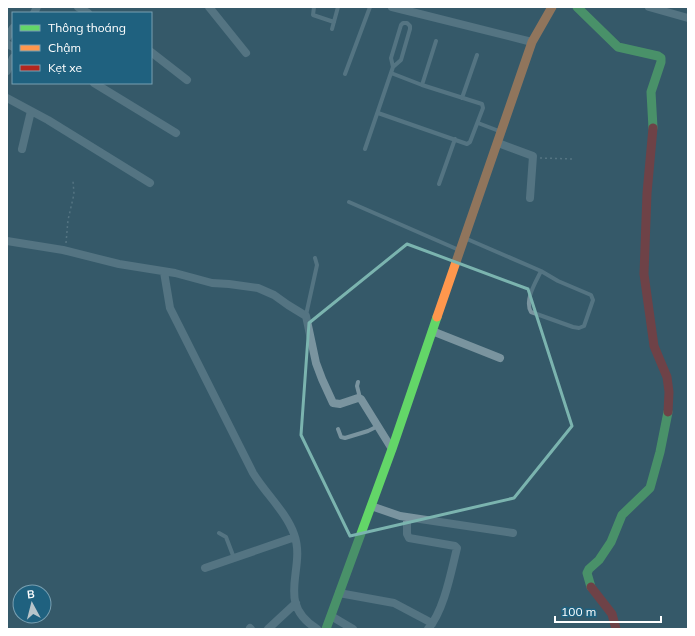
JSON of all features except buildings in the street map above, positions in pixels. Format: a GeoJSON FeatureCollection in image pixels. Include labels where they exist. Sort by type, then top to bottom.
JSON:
{"type":"FeatureCollection","features":[{"type":"Feature","properties":{"kind":"street"},"geometry":{"type":"LineString","coordinates":[[209,7],[246,53]]}},
{"type":"Feature","properties":{"kind":"street"},"geometry":{"type":"LineString","coordinates":[[392,7],[431,11],[532,42]]}},
{"type":"Feature","properties":{"kind":"street"},"geometry":{"type":"LineString","coordinates":[[326,629],[392,449],[532,42],[552,7]]}},
{"type":"Feature","properties":{"kind":"street"},"geometry":{"type":"LineString","coordinates":[[577,7],[618,47],[658,56],[661,58],[662,62],[651,92],[654,133],[647,193],[644,274],[654,346],[667,377],[669,408],[660,452],[650,488],[622,515],[611,542],[587,573],[592,588],[612,614],[616,629]]}},
{"type":"Feature","properties":{"kind":"street"},"geometry":{"type":"LineString","coordinates":[[649,7],[688,18]]}},
{"type":"Feature","properties":{"kind":"street"},"geometry":{"type":"LineString","coordinates":[[152,53],[187,80]]}},
{"type":"Feature","properties":{"kind":"street"},"geometry":{"type":"LineString","coordinates":[[7,71],[12,60]]}},
{"type":"Feature","properties":{"kind":"street"},"geometry":{"type":"LineString","coordinates":[[96,84],[176,133]]}},
{"type":"Feature","properties":{"kind":"street"},"geometry":{"type":"LineString","coordinates":[[7,98],[150,183]]}},
{"type":"Feature","properties":{"kind":"street"},"geometry":{"type":"LineString","coordinates":[[22,149],[31,111]]}},
{"type":"Feature","properties":{"kind":"street"},"geometry":{"type":"LineString","coordinates":[[498,143],[532,154],[534,158],[530,198]]}},
{"type":"Feature","properties":{"kind":"street"},"geometry":{"type":"LineString","coordinates":[[7,241],[66,251],[212,284],[229,284],[258,288],[274,295],[306,316],[316,363],[333,404],[340,404],[360,398],[392,449]]}},
{"type":"Feature","properties":{"kind":"street"},"geometry":{"type":"LineString","coordinates":[[164,272],[170,308],[262,488],[288,522],[295,537],[297,551],[293,592],[296,603],[305,620],[317,629]]}},
{"type":"Feature","properties":{"kind":"street"},"geometry":{"type":"LineString","coordinates":[[432,331],[500,358]]}},
{"type":"Feature","properties":{"kind":"street"},"geometry":{"type":"LineString","coordinates":[[371,506],[400,516],[513,533]]}},
{"type":"Feature","properties":{"kind":"street"},"geometry":{"type":"LineString","coordinates":[[339,593],[394,603],[409,610],[430,627],[448,584],[457,548],[455,546],[410,538],[408,534],[407,517]]}},
{"type":"Feature","properties":{"kind":"street"},"geometry":{"type":"LineString","coordinates":[[205,568],[295,537]]}},
{"type":"Feature","properties":{"kind":"street"},"geometry":{"type":"LineString","coordinates":[[268,629],[296,603]]}},
{"type":"Feature","properties":{"kind":"street"},"geometry":{"type":"LineString","coordinates":[[331,616],[353,629]]}},
{"type":"Feature","properties":{"kind":"lane"},"geometry":{"type":"LineString","coordinates":[[314,7],[313,15],[334,22]]}},
{"type":"Feature","properties":{"kind":"lane"},"geometry":{"type":"LineString","coordinates":[[332,29],[338,7]]}},
{"type":"Feature","properties":{"kind":"lane"},"geometry":{"type":"LineString","coordinates":[[345,74],[370,7]]}},
{"type":"Feature","properties":{"kind":"lane"},"geometry":{"type":"LineString","coordinates":[[365,149],[393,67],[401,60],[410,29],[410,26],[407,23],[400,25],[391,58],[393,67]]}},
{"type":"Feature","properties":{"kind":"lane"},"geometry":{"type":"LineString","coordinates":[[422,85],[436,41]]}},
{"type":"Feature","properties":{"kind":"lane"},"geometry":{"type":"LineString","coordinates":[[462,98],[477,55]]}},
{"type":"Feature","properties":{"kind":"lane"},"geometry":{"type":"LineString","coordinates":[[378,113],[469,144],[483,108],[483,105],[391,73]]}},
{"type":"Feature","properties":{"kind":"lane"},"geometry":{"type":"LineString","coordinates":[[478,123],[501,132]]}},
{"type":"Feature","properties":{"kind":"lane"},"geometry":{"type":"LineString","coordinates":[[439,184],[455,139]]}},
{"type":"Feature","properties":{"kind":"lane"},"geometry":{"type":"LineString","coordinates":[[349,202],[460,250]]}},
{"type":"Feature","properties":{"kind":"lane"},"geometry":{"type":"LineString","coordinates":[[464,238],[541,271],[558,281],[591,295],[593,300],[584,326],[580,328],[573,327],[531,312],[529,302],[541,271]]}},
{"type":"Feature","properties":{"kind":"lane"},"geometry":{"type":"LineString","coordinates":[[306,316],[317,265],[315,258]]}},
{"type":"Feature","properties":{"kind":"lane"},"geometry":{"type":"LineString","coordinates":[[358,382],[357,388],[360,398]]}},
{"type":"Feature","properties":{"kind":"lane"},"geometry":{"type":"LineString","coordinates":[[338,429],[341,437],[344,438],[368,431],[378,426]]}},
{"type":"Feature","properties":{"kind":"lane"},"geometry":{"type":"LineString","coordinates":[[219,533],[226,537],[234,559]]}},
{"type":"Feature","properties":{"kind":"path"},"geometry":{"type":"LineString","coordinates":[[534,158],[574,159]]}},
{"type":"Feature","properties":{"kind":"path"},"geometry":{"type":"LineString","coordinates":[[66,251],[68,220],[74,194],[73,181]]}},
{"type":"Feature","properties":{"kind":"highlighted area"},"geometry":{"type":"Polygon","coordinates":[[[407,244],[528,289],[572,426],[514,498],[350,536],[301,435],[309,323],[407,244]]]}},
{"type":"Feature","properties":{"kind":"traffic: fast"},"geometry":{"type":"LineString","coordinates":[[577,7],[618,47],[661,58],[651,92],[653,128]]}},
{"type":"Feature","properties":{"kind":"traffic: fast"},"geometry":{"type":"LineString","coordinates":[[326,629],[392,449],[437,317]]}},
{"type":"Feature","properties":{"kind":"traffic: fast"},"geometry":{"type":"LineString","coordinates":[[591,587],[587,573],[589,569],[599,560],[611,542],[622,515],[650,488],[660,452],[668,412]]}},
{"type":"Feature","properties":{"kind":"traffic: slow"},"geometry":{"type":"LineString","coordinates":[[437,317],[532,42],[552,7]]}},
{"type":"Feature","properties":{"kind":"traffic: jam"},"geometry":{"type":"LineString","coordinates":[[653,128],[647,193],[644,274],[654,346],[667,377],[669,392],[668,412]]}},
{"type":"Feature","properties":{"kind":"traffic: jam"},"geometry":{"type":"LineString","coordinates":[[591,587],[612,614],[616,629]]}}]}
